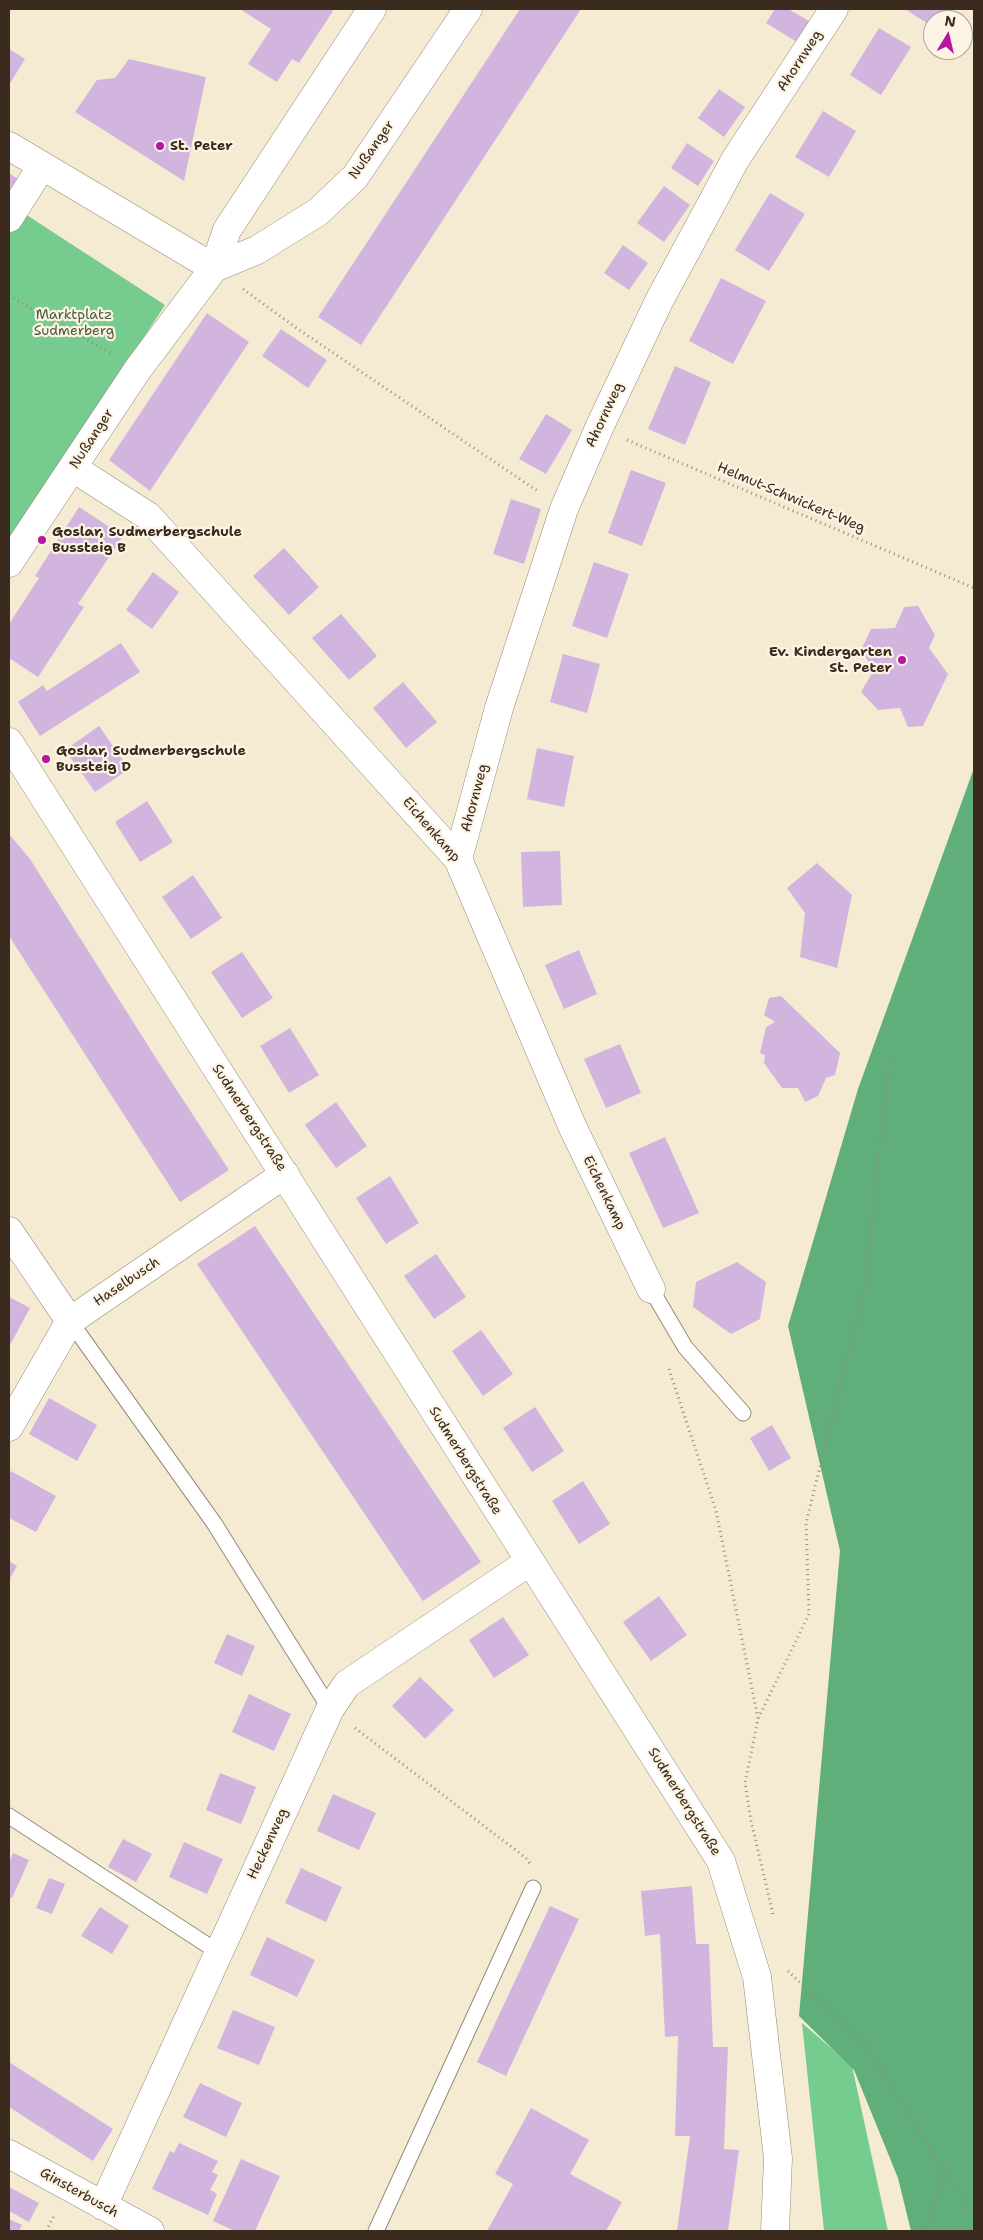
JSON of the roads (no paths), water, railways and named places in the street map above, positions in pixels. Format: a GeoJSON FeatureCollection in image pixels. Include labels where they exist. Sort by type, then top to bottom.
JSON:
{"type":"FeatureCollection","features":[{"type":"Feature","properties":{"kind":"street","name":"Nußanger"},"geometry":{"type":"LineString","coordinates":[[9,563],[138,369],[214,268],[227,230],[372,9]]}},
{"type":"Feature","properties":{"kind":"street","name":"Nußanger"},"geometry":{"type":"LineString","coordinates":[[214,268],[257,250],[318,212],[356,177],[468,9]]}},
{"type":"Feature","properties":{"kind":"street","name":"Ahornweg"},"geometry":{"type":"LineString","coordinates":[[458,859],[499,708],[564,509],[599,428],[659,301],[736,160],[834,9]]}},
{"type":"Feature","properties":{"kind":"street"},"geometry":{"type":"LineString","coordinates":[[9,146],[214,268]]}},
{"type":"Feature","properties":{"kind":"street"},"geometry":{"type":"LineString","coordinates":[[9,218],[42,166]]}},
{"type":"Feature","properties":{"kind":"street","name":"Eichenkamp"},"geometry":{"type":"LineString","coordinates":[[73,468],[148,516],[458,859],[573,1128],[650,1290]]}},
{"type":"Feature","properties":{"kind":"street","name":"Sudmerbergstraße"},"geometry":{"type":"LineString","coordinates":[[9,742],[285,1174],[529,1562],[672,1781],[721,1861],[757,1977],[778,2158],[775,2231]]}},
{"type":"Feature","properties":{"kind":"street","name":"Haselbusch"},"geometry":{"type":"LineString","coordinates":[[9,1427],[70,1321],[285,1174]]}},
{"type":"Feature","properties":{"kind":"street"},"geometry":{"type":"LineString","coordinates":[[9,1231],[70,1321]]}},
{"type":"Feature","properties":{"kind":"street","name":"Heckenweg"},"geometry":{"type":"LineString","coordinates":[[103,2206],[330,1710],[347,1684],[529,1562]]}},
{"type":"Feature","properties":{"kind":"street","name":"Ginsterbusch"},"geometry":{"type":"LineString","coordinates":[[9,2154],[150,2231]]}},
{"type":"Feature","properties":{"kind":"lane"},"geometry":{"type":"LineString","coordinates":[[650,1290],[685,1347],[743,1413]]}},
{"type":"Feature","properties":{"kind":"lane"},"geometry":{"type":"LineString","coordinates":[[70,1321],[214,1523],[330,1710]]}},
{"type":"Feature","properties":{"kind":"lane"},"geometry":{"type":"LineString","coordinates":[[9,1816],[218,1952]]}},
{"type":"Feature","properties":{"kind":"lane"},"geometry":{"type":"LineString","coordinates":[[376,2231],[533,1888]]}},
{"type":"Feature","properties":{"kind":"place","name":"St. Peter"},"geometry":{"type":"Point","coordinates":[160,146]}},
{"type":"Feature","properties":{"kind":"place","name":"Goslar, Sudmerbergschule Bussteig B"},"geometry":{"type":"Point","coordinates":[42,540]}},
{"type":"Feature","properties":{"kind":"place","name":"Ev. Kindergarten St. Peter"},"geometry":{"type":"Point","coordinates":[902,660]}},
{"type":"Feature","properties":{"kind":"place","name":"Goslar, Sudmerbergschule Bussteig D"},"geometry":{"type":"Point","coordinates":[46,759]}},
{"type":"Feature","properties":{"kind":"park label","name":"Marktplatz Sudmerberg"},"geometry":{"type":"Point","coordinates":[74,324]}}]}
